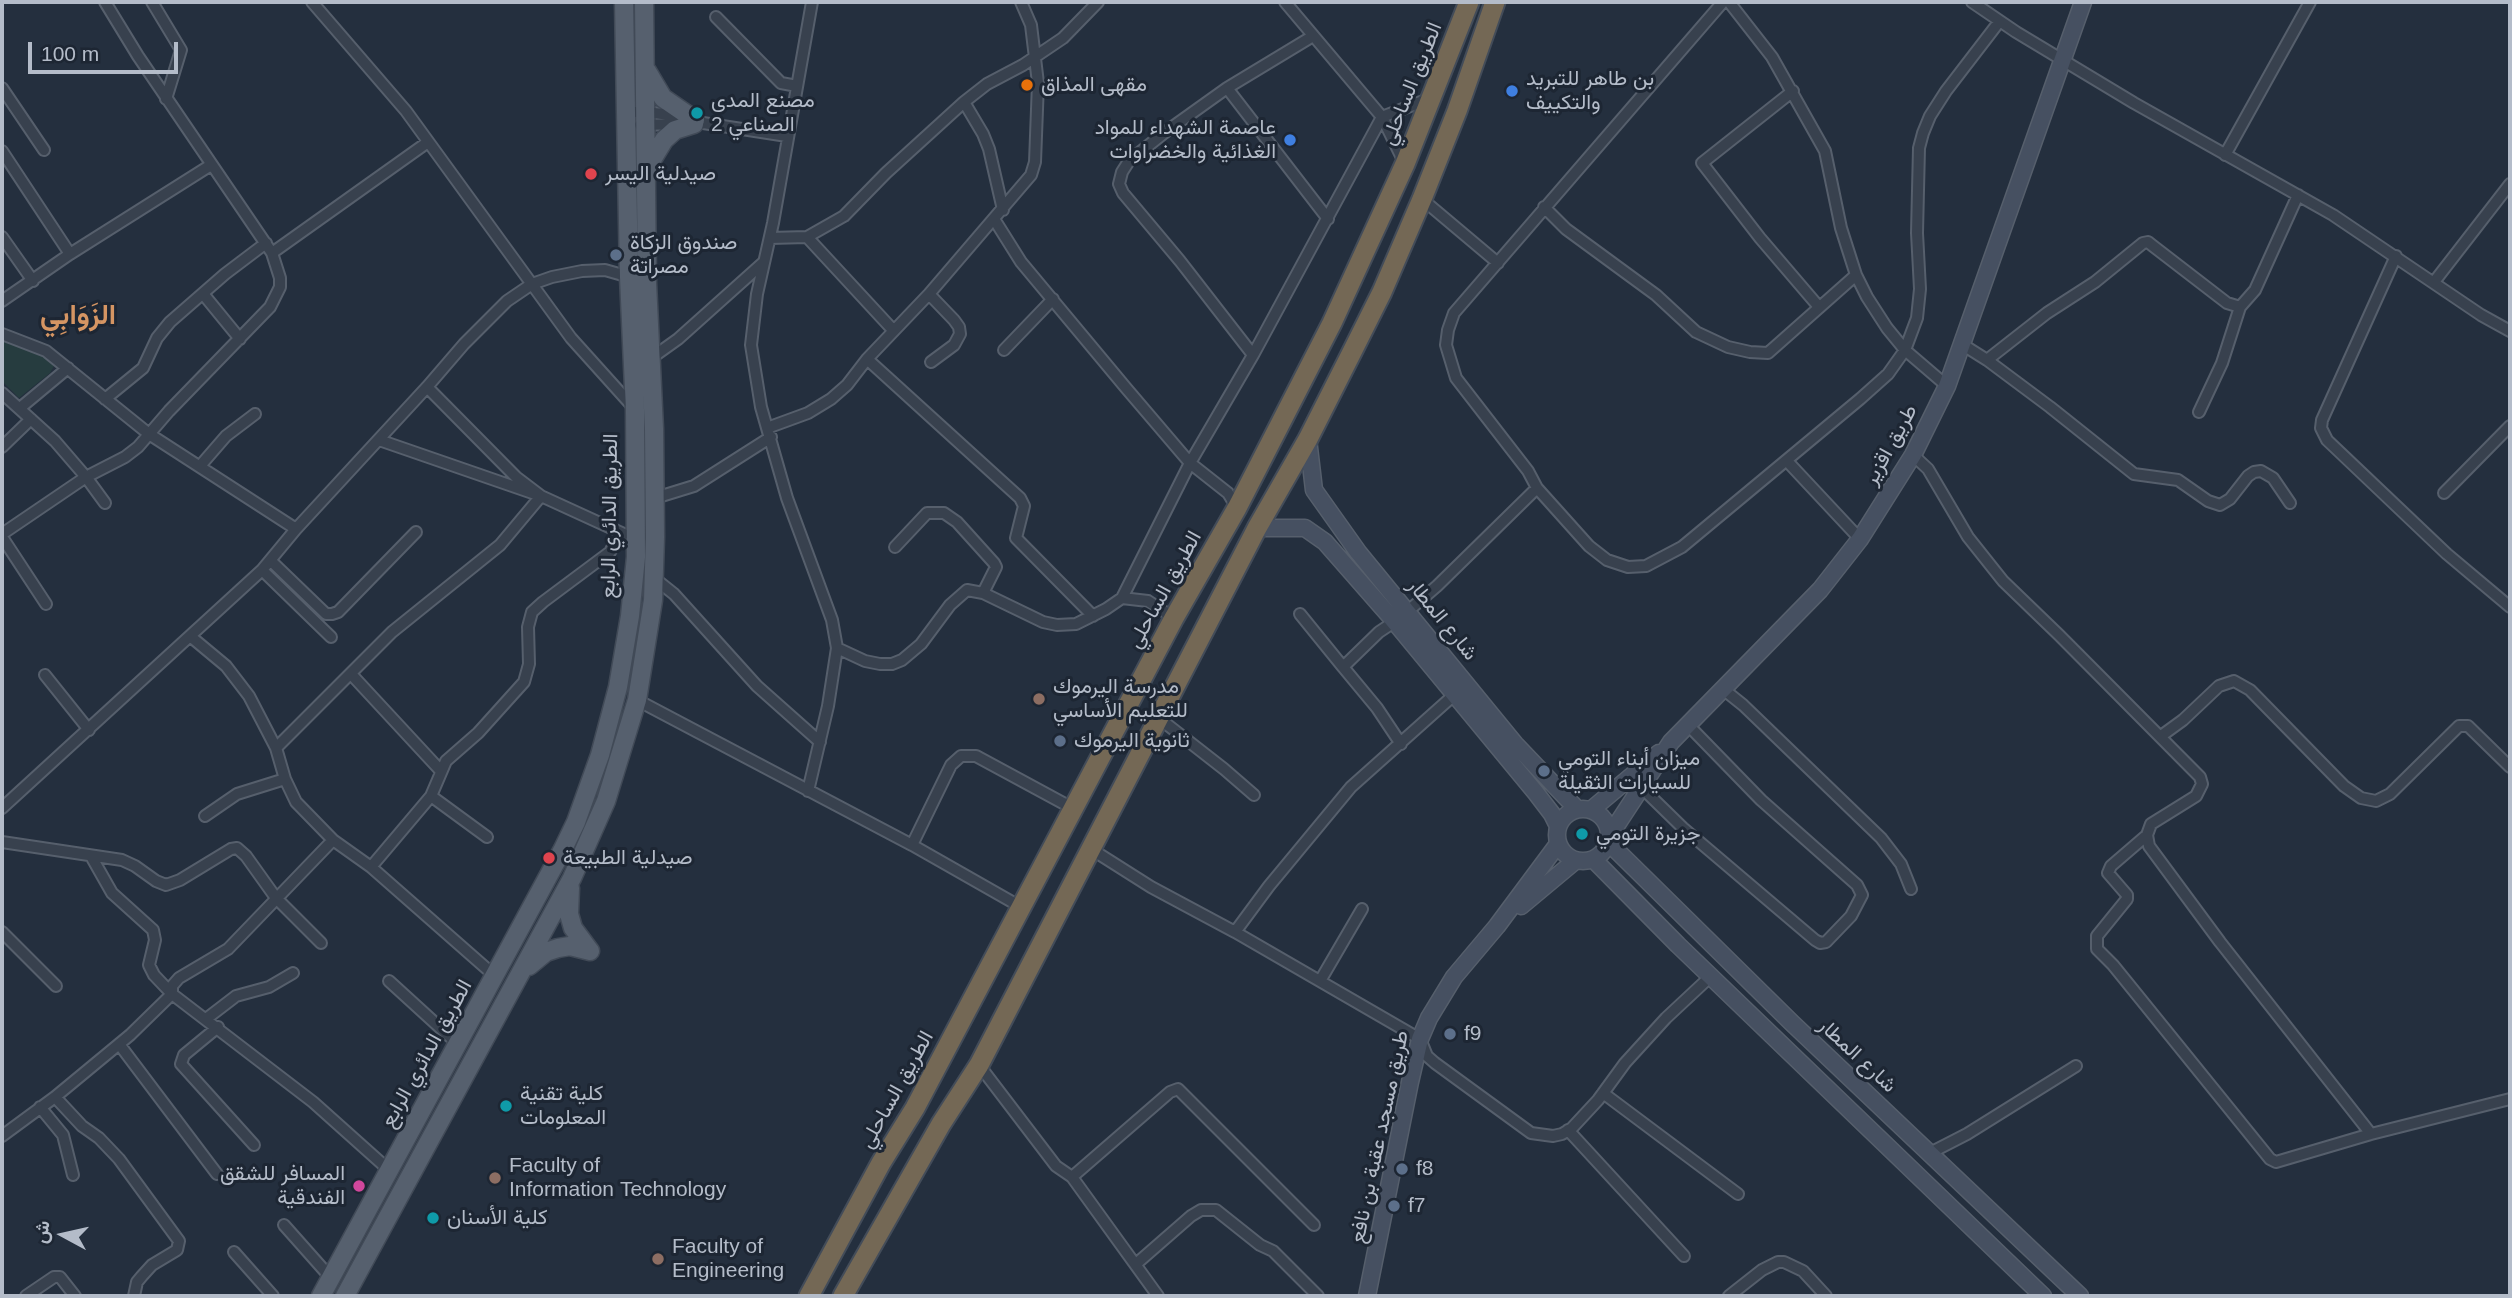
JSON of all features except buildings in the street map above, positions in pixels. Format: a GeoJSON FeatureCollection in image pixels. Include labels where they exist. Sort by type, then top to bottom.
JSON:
{"type":"FeatureCollection","features":[{"type":"Feature","properties":{"kind":"highway","name":"الطريق الساحلي"},"geometry":{"type":"LineString","coordinates":[[809,1296],[881,1163],[915,1108],[1174,618],[1237,508],[1332,323],[1405,164],[1469,2]]}},
{"type":"Feature","properties":{"kind":"highway"},"geometry":{"type":"LineString","coordinates":[[843,1296],[941,1124],[979,1065],[1257,528],[1308,439],[1382,292],[1422,199],[1457,111],[1495,2]]}},
{"type":"Feature","properties":{"kind":"highway"},"geometry":{"type":"LineString","coordinates":[[915,1108],[915,1117],[923,1127],[929,1129],[941,1124]]}},
{"type":"Feature","properties":{"kind":"highway"},"geometry":{"type":"LineString","coordinates":[[881,1163],[899,1164],[907,1183]]}},
{"type":"Feature","properties":{"kind":"main road","name":"الطريق الدائري الرابع"},"geometry":{"type":"LineString","coordinates":[[321,1296],[563,849],[576,822],[600,755],[618,687],[634,584],[628,534],[635,410],[629,277],[624,2]]}},
{"type":"Feature","properties":{"kind":"main road","name":"الطريق الدائري الرابع"},"geometry":{"type":"LineString","coordinates":[[345,1296],[572,878],[606,802],[636,700],[654,578],[644,2]]}},
{"type":"Feature","properties":{"kind":"main road"},"geometry":{"type":"LineString","coordinates":[[646,69],[663,98],[697,122]]}},
{"type":"Feature","properties":{"kind":"main road"},"geometry":{"type":"LineString","coordinates":[[648,168],[664,140],[675,130],[697,122]]}},
{"type":"Feature","properties":{"kind":"main road"},"geometry":{"type":"LineString","coordinates":[[522,974],[536,959],[558,948],[570,946],[590,951],[573,928],[569,914],[568,898],[572,878]]}},
{"type":"Feature","properties":{"kind":"street"},"geometry":{"type":"LineString","coordinates":[[46,604],[2,535],[86,477],[125,457],[138,447],[169,411],[270,307],[277,295],[280,278],[269,248],[166,99],[105,2]]}},
{"type":"Feature","properties":{"kind":"street"},"geometry":{"type":"LineString","coordinates":[[152,2],[181,50],[166,99]]}},
{"type":"Feature","properties":{"kind":"street"},"geometry":{"type":"LineString","coordinates":[[312,2],[371,68],[571,338],[635,410]]}},
{"type":"Feature","properties":{"kind":"street"},"geometry":{"type":"LineString","coordinates":[[808,791],[837,648],[832,620],[787,498],[761,407],[751,345],[757,294],[770,238],[812,2]]}},
{"type":"Feature","properties":{"kind":"street"},"geometry":{"type":"LineString","coordinates":[[654,498],[694,486],[769,433],[831,399],[847,385],[893,330],[929,294],[1031,175],[1035,162],[1038,83],[1031,25],[1021,2]]}},
{"type":"Feature","properties":{"kind":"street"},"geometry":{"type":"LineString","coordinates":[[770,238],[807,237],[844,216],[886,173],[964,102],[987,84],[1035,58],[1063,38],[1098,2]]}},
{"type":"Feature","properties":{"kind":"street"},"geometry":{"type":"LineString","coordinates":[[1285,2],[1382,117],[1405,164]]}},
{"type":"Feature","properties":{"kind":"street"},"geometry":{"type":"LineString","coordinates":[[1723,2],[1454,313],[1448,330],[1446,345],[1456,378],[1528,471],[1537,488],[1589,546],[1607,560],[1628,567],[1646,566],[1682,547],[1888,374],[1905,350],[1917,318],[1920,289],[1917,233],[1919,148],[1923,133],[1946,91],[1999,22]]}},
{"type":"Feature","properties":{"kind":"street"},"geometry":{"type":"LineString","coordinates":[[1729,2],[1772,57],[1825,151],[1841,228],[1856,275],[1887,328],[1905,350],[1947,386]]}},
{"type":"Feature","properties":{"kind":"street"},"geometry":{"type":"LineString","coordinates":[[1972,2],[1999,22],[2061,59],[2333,215],[2481,316],[2510,331]]}},
{"type":"Feature","properties":{"kind":"street","name":"طريق اقزير"},"geometry":{"type":"LineString","coordinates":[[1609,839],[1671,742],[1813,598],[1860,539],[1913,454],[1947,386],[2082,2]]}},
{"type":"Feature","properties":{"kind":"street"},"geometry":{"type":"LineString","coordinates":[[2225,155],[2310,2]]}},
{"type":"Feature","properties":{"kind":"street"},"geometry":{"type":"LineString","coordinates":[[716,17],[781,83],[797,86]]}},
{"type":"Feature","properties":{"kind":"street"},"geometry":{"type":"LineString","coordinates":[[1253,355],[1123,193],[1119,184],[1122,172],[1136,156],[1227,88],[1313,36]]}},
{"type":"Feature","properties":{"kind":"street"},"geometry":{"type":"LineString","coordinates":[[2,88],[44,150]]}},
{"type":"Feature","properties":{"kind":"street"},"geometry":{"type":"LineString","coordinates":[[1227,88],[1328,219]]}},
{"type":"Feature","properties":{"kind":"street"},"geometry":{"type":"LineString","coordinates":[[1793,90],[1707,157],[1703,163],[1760,238],[1819,307]]}},
{"type":"Feature","properties":{"kind":"street"},"geometry":{"type":"LineString","coordinates":[[837,648],[865,661],[892,664],[912,653],[967,590],[983,593],[1043,622],[1057,625],[1076,624],[1122,598],[1190,463],[1253,355],[1382,117],[1432,97]]}},
{"type":"Feature","properties":{"kind":"street"},"geometry":{"type":"LineString","coordinates":[[964,102],[989,149],[1003,210]]}},
{"type":"Feature","properties":{"kind":"street"},"geometry":{"type":"LineString","coordinates":[[627,119],[697,122],[787,136]]}},
{"type":"Feature","properties":{"kind":"street"},"geometry":{"type":"LineString","coordinates":[[105,399],[143,368],[158,338],[170,322],[225,274],[269,248],[428,142]]}},
{"type":"Feature","properties":{"kind":"street"},"geometry":{"type":"LineString","coordinates":[[2,151],[70,254]]}},
{"type":"Feature","properties":{"kind":"street"},"geometry":{"type":"LineString","coordinates":[[2,301],[211,164]]}},
{"type":"Feature","properties":{"kind":"street"},"geometry":{"type":"LineString","coordinates":[[2434,282],[2510,184]]}},
{"type":"Feature","properties":{"kind":"street"},"geometry":{"type":"LineString","coordinates":[[2199,412],[2222,363],[2240,307],[2255,290],[2298,195]]}},
{"type":"Feature","properties":{"kind":"street"},"geometry":{"type":"LineString","coordinates":[[1422,199],[1498,263]]}},
{"type":"Feature","properties":{"kind":"street"},"geometry":{"type":"LineString","coordinates":[[1544,207],[1566,229],[1656,295],[1696,332],[1728,347],[1750,352],[1768,353],[1856,275]]}},
{"type":"Feature","properties":{"kind":"street"},"geometry":{"type":"LineString","coordinates":[[993,219],[1021,262],[1190,463],[1228,493],[1237,508]]}},
{"type":"Feature","properties":{"kind":"street"},"geometry":{"type":"LineString","coordinates":[[2,237],[33,281]]}},
{"type":"Feature","properties":{"kind":"street"},"geometry":{"type":"LineString","coordinates":[[807,237],[893,330]]}},
{"type":"Feature","properties":{"kind":"street"},"geometry":{"type":"LineString","coordinates":[[1987,360],[2048,313],[2095,282],[2143,243],[2148,242],[2227,303],[2240,307]]}},
{"type":"Feature","properties":{"kind":"street"},"geometry":{"type":"LineString","coordinates":[[2396,256],[2322,420],[2321,428],[2323,434],[2448,554],[2510,607]]}},
{"type":"Feature","properties":{"kind":"street"},"geometry":{"type":"LineString","coordinates":[[650,359],[678,339],[764,262]]}},
{"type":"Feature","properties":{"kind":"street"},"geometry":{"type":"LineString","coordinates":[[2,807],[271,561],[296,529],[507,301],[532,284],[582,271],[605,270],[647,283]]}},
{"type":"Feature","properties":{"kind":"street"},"geometry":{"type":"LineString","coordinates":[[929,294],[954,320],[960,334],[954,345],[931,362]]}},
{"type":"Feature","properties":{"kind":"street"},"geometry":{"type":"LineString","coordinates":[[204,295],[240,339]]}},
{"type":"Feature","properties":{"kind":"street"},"geometry":{"type":"LineString","coordinates":[[1004,350],[1053,299]]}},
{"type":"Feature","properties":{"kind":"street"},"geometry":{"type":"LineString","coordinates":[[2,334],[38,347],[149,434],[296,529]]}},
{"type":"Feature","properties":{"kind":"street"},"geometry":{"type":"LineString","coordinates":[[1960,343],[1987,360],[2134,474],[2178,480],[2220,505],[2230,499],[2248,476],[2261,471],[2273,478],[2290,503]]}},
{"type":"Feature","properties":{"kind":"street"},"geometry":{"type":"LineString","coordinates":[[867,359],[1020,498],[1024,506],[1016,538],[1093,616]]}},
{"type":"Feature","properties":{"kind":"street"},"geometry":{"type":"LineString","coordinates":[[20,408],[68,368]]}},
{"type":"Feature","properties":{"kind":"street"},"geometry":{"type":"LineString","coordinates":[[427,387],[516,477],[541,496]]}},
{"type":"Feature","properties":{"kind":"street"},"geometry":{"type":"LineString","coordinates":[[2,393],[20,408],[86,477],[105,503]]}},
{"type":"Feature","properties":{"kind":"street"},"geometry":{"type":"LineString","coordinates":[[200,466],[226,436],[255,414]]}},
{"type":"Feature","properties":{"kind":"street"},"geometry":{"type":"LineString","coordinates":[[2,447],[31,419]]}},
{"type":"Feature","properties":{"kind":"street"},"geometry":{"type":"LineString","coordinates":[[2444,493],[2510,426]]}},
{"type":"Feature","properties":{"kind":"street","name":"شارع المطار"},"geometry":{"type":"LineString","coordinates":[[1308,439],[1314,490],[1359,552],[1515,744],[1584,810]]}},
{"type":"Feature","properties":{"kind":"street"},"geometry":{"type":"LineString","coordinates":[[371,867],[431,796],[446,761],[478,733],[524,682],[528,664],[528,626],[532,612],[610,552],[628,534],[541,496],[379,440]]}},
{"type":"Feature","properties":{"kind":"street"},"geometry":{"type":"LineString","coordinates":[[1913,454],[1928,469],[1968,537],[2003,581],[2200,777],[2200,790],[2191,800],[2155,820],[2147,835],[2111,866],[2108,873],[2127,895],[2127,899],[2097,936],[2097,949],[2113,965],[2270,1159],[2276,1162],[2371,1134],[2510,1099]]}},
{"type":"Feature","properties":{"kind":"street"},"geometry":{"type":"LineString","coordinates":[[1787,461],[1860,539]]}},
{"type":"Feature","properties":{"kind":"street"},"geometry":{"type":"LineString","coordinates":[[1408,611],[1537,488]]}},
{"type":"Feature","properties":{"kind":"street"},"geometry":{"type":"LineString","coordinates":[[276,748],[392,632],[500,545],[541,496]]}},
{"type":"Feature","properties":{"kind":"street"},"geometry":{"type":"LineString","coordinates":[[895,547],[927,513],[944,513],[957,522],[996,567],[983,593]]}},
{"type":"Feature","properties":{"kind":"street","name":"شارع المطار"},"geometry":{"type":"LineString","coordinates":[[1257,528],[1305,528],[1325,542],[1552,814],[1558,827]]}},
{"type":"Feature","properties":{"kind":"street"},"geometry":{"type":"LineString","coordinates":[[271,561],[326,614],[332,614],[338,612],[416,532]]}},
{"type":"Feature","properties":{"kind":"street"},"geometry":{"type":"LineString","coordinates":[[1343,564],[1359,552]]}},
{"type":"Feature","properties":{"kind":"street"},"geometry":{"type":"LineString","coordinates":[[262,570],[331,637]]}},
{"type":"Feature","properties":{"kind":"street"},"geometry":{"type":"LineString","coordinates":[[654,578],[674,594],[757,686],[820,742]]}},
{"type":"Feature","properties":{"kind":"street"},"geometry":{"type":"LineString","coordinates":[[1122,598],[1148,601],[1174,618]]}},
{"type":"Feature","properties":{"kind":"street"},"geometry":{"type":"LineString","coordinates":[[1300,614],[1377,708],[1401,744]]}},
{"type":"Feature","properties":{"kind":"street"},"geometry":{"type":"LineString","coordinates":[[1343,667],[1379,632],[1394,622]]}},
{"type":"Feature","properties":{"kind":"street"},"geometry":{"type":"LineString","coordinates":[[190,636],[237,678],[264,722],[296,802],[333,840],[371,867],[495,976]]}},
{"type":"Feature","properties":{"kind":"street"},"geometry":{"type":"LineString","coordinates":[[351,674],[440,770]]}},
{"type":"Feature","properties":{"kind":"street"},"geometry":{"type":"LineString","coordinates":[[45,675],[89,730]]}},
{"type":"Feature","properties":{"kind":"street"},"geometry":{"type":"LineString","coordinates":[[2161,736],[2183,720],[2219,685],[2234,681],[2250,690],[2344,786],[2361,798],[2376,801],[2390,794],[2459,726],[2468,726],[2510,767]]}},
{"type":"Feature","properties":{"kind":"street"},"geometry":{"type":"LineString","coordinates":[[1723,689],[1881,838],[1901,864],[1911,889]]}},
{"type":"Feature","properties":{"kind":"street"},"geometry":{"type":"LineString","coordinates":[[1235,932],[1269,886],[1351,787],[1454,695]]}},
{"type":"Feature","properties":{"kind":"street"},"geometry":{"type":"LineString","coordinates":[[636,700],[912,845],[1021,907]]}},
{"type":"Feature","properties":{"kind":"street"},"geometry":{"type":"LineString","coordinates":[[1160,719],[1254,795]]}},
{"type":"Feature","properties":{"kind":"street"},"geometry":{"type":"LineString","coordinates":[[1642,787],[1683,828],[1815,940],[1826,942],[1851,916],[1862,895],[1857,885],[1762,800],[1689,726]]}},
{"type":"Feature","properties":{"kind":"street"},"geometry":{"type":"LineString","coordinates":[[1584,810],[1604,819],[1609,839],[1605,850],[1594,859],[1575,861],[1565,854],[1558,844],[1558,827],[1566,816],[1584,810],[1671,742]]}},
{"type":"Feature","properties":{"kind":"street"},"geometry":{"type":"LineString","coordinates":[[912,845],[951,765],[961,756],[976,756],[1074,809]]}},
{"type":"Feature","properties":{"kind":"street"},"geometry":{"type":"LineString","coordinates":[[205,816],[237,794],[285,779]]}},
{"type":"Feature","properties":{"kind":"street"},"geometry":{"type":"LineString","coordinates":[[431,796],[488,837]]}},
{"type":"Feature","properties":{"kind":"street"},"geometry":{"type":"LineString","coordinates":[[2147,835],[2153,853],[2371,1134]]}},
{"type":"Feature","properties":{"kind":"street","name":"شارع المطار"},"geometry":{"type":"LineString","coordinates":[[1609,839],[1792,1023],[2081,1296]]}},
{"type":"Feature","properties":{"kind":"street"},"geometry":{"type":"LineString","coordinates":[[2,1136],[55,1097],[119,1044],[172,994],[172,986],[179,978],[228,949],[333,840]]}},
{"type":"Feature","properties":{"kind":"street"},"geometry":{"type":"LineString","coordinates":[[2,842],[128,862],[166,885],[237,848],[246,856],[276,898],[321,943]]}},
{"type":"Feature","properties":{"kind":"street","name":"طريق مسجد عقبة بن نافع"},"geometry":{"type":"LineString","coordinates":[[1367,1296],[1400,1125],[1420,1040],[1442,995],[1558,844]]}},
{"type":"Feature","properties":{"kind":"street"},"geometry":{"type":"LineString","coordinates":[[1091,849],[1151,887],[1235,932],[1420,1040],[1427,1056],[1434,1063],[1522,1129],[1540,1135],[1553,1136],[1568,1130],[1666,1018],[1711,976]]}},
{"type":"Feature","properties":{"kind":"street"},"geometry":{"type":"LineString","coordinates":[[91,856],[112,892],[153,930],[155,940],[149,965],[172,994],[313,1102],[389,1171]]}},
{"type":"Feature","properties":{"kind":"street","name":"شارع المطار"},"geometry":{"type":"LineString","coordinates":[[1594,859],[1711,976],[2043,1296]]}},
{"type":"Feature","properties":{"kind":"street","name":"طريق مسجد عقبة بن نافع"},"geometry":{"type":"LineString","coordinates":[[1497,926],[1575,861]]}},
{"type":"Feature","properties":{"kind":"street"},"geometry":{"type":"LineString","coordinates":[[1320,981],[1362,909]]}},
{"type":"Feature","properties":{"kind":"street"},"geometry":{"type":"LineString","coordinates":[[2,932],[55,986]]}},
{"type":"Feature","properties":{"kind":"street"},"geometry":{"type":"LineString","coordinates":[[206,1019],[236,996],[269,987],[293,973]]}},
{"type":"Feature","properties":{"kind":"street"},"geometry":{"type":"LineString","coordinates":[[389,981],[458,1044]]}},
{"type":"Feature","properties":{"kind":"street"},"geometry":{"type":"LineString","coordinates":[[218,1027],[184,1055],[181,1064],[254,1145]]}},
{"type":"Feature","properties":{"kind":"street"},"geometry":{"type":"LineString","coordinates":[[119,1044],[217,1174]]}},
{"type":"Feature","properties":{"kind":"street"},"geometry":{"type":"LineString","coordinates":[[979,1065],[1056,1166],[1072,1177],[1158,1296]]}},
{"type":"Feature","properties":{"kind":"street"},"geometry":{"type":"LineString","coordinates":[[1930,1153],[1967,1134],[2076,1066]]}},
{"type":"Feature","properties":{"kind":"street"},"geometry":{"type":"LineString","coordinates":[[1072,1177],[1170,1092],[1178,1089],[1314,1225]]}},
{"type":"Feature","properties":{"kind":"street"},"geometry":{"type":"LineString","coordinates":[[1603,1093],[1738,1194]]}},
{"type":"Feature","properties":{"kind":"street"},"geometry":{"type":"LineString","coordinates":[[55,1097],[118,1159],[179,1241],[177,1250],[152,1265],[137,1282],[134,1296]]}},
{"type":"Feature","properties":{"kind":"street"},"geometry":{"type":"LineString","coordinates":[[40,1107],[63,1135],[73,1175]]}},
{"type":"Feature","properties":{"kind":"street"},"geometry":{"type":"LineString","coordinates":[[1568,1130],[1684,1256]]}},
{"type":"Feature","properties":{"kind":"street"},"geometry":{"type":"LineString","coordinates":[[1952,1209],[1970,1191]]}},
{"type":"Feature","properties":{"kind":"street"},"geometry":{"type":"LineString","coordinates":[[1136,1264],[1191,1216],[1201,1210],[1216,1210],[1248,1236],[1273,1251],[1318,1296]]}},
{"type":"Feature","properties":{"kind":"street"},"geometry":{"type":"LineString","coordinates":[[284,1226],[331,1278]]}},
{"type":"Feature","properties":{"kind":"street"},"geometry":{"type":"LineString","coordinates":[[234,1252],[273,1296]]}},
{"type":"Feature","properties":{"kind":"street"},"geometry":{"type":"LineString","coordinates":[[1729,1296],[1762,1270],[1784,1262],[1803,1271],[1826,1296]]}},
{"type":"Feature","properties":{"kind":"street"},"geometry":{"type":"LineString","coordinates":[[26,1296],[54,1277],[60,1277],[68,1284],[75,1296]]}},
{"type":"Feature","properties":{"kind":"green space"},"geometry":{"type":"Polygon","coordinates":[[[2,337],[41,351],[55,364],[50,373],[19,398],[2,381],[2,337]]]}},
{"type":"Feature","properties":{"kind":"place","name":"مقهى المذاق"},"geometry":{"type":"Point","coordinates":[1027,85]}},
{"type":"Feature","properties":{"kind":"place","name":"بن طاهر للتبريد والتكييف"},"geometry":{"type":"Point","coordinates":[1512,91]}},
{"type":"Feature","properties":{"kind":"place","name":"مصنع المدى الصناعي 2"},"geometry":{"type":"Point","coordinates":[697,113]}},
{"type":"Feature","properties":{"kind":"place","name":"عاصمة الشهداء للمواد الغذائية والخضراوات"},"geometry":{"type":"Point","coordinates":[1290,140]}},
{"type":"Feature","properties":{"kind":"place","name":"صيدلية اليسر"},"geometry":{"type":"Point","coordinates":[591,174]}},
{"type":"Feature","properties":{"kind":"place","name":"صندوق الزكاة مصراتة"},"geometry":{"type":"Point","coordinates":[616,255]}},
{"type":"Feature","properties":{"kind":"place","name":"مدرسة اليرموك للتعليم الأساسي"},"geometry":{"type":"Point","coordinates":[1039,699]}},
{"type":"Feature","properties":{"kind":"place","name":"ثانوية اليرموك"},"geometry":{"type":"Point","coordinates":[1060,741]}},
{"type":"Feature","properties":{"kind":"place","name":"ميزان أبناء التومي للسيارات الثقيلة"},"geometry":{"type":"Point","coordinates":[1544,771]}},
{"type":"Feature","properties":{"kind":"place","name":"جزيرة التومي"},"geometry":{"type":"Point","coordinates":[1582,834]}},
{"type":"Feature","properties":{"kind":"place","name":"صيدلية الطبيعة"},"geometry":{"type":"Point","coordinates":[549,858]}},
{"type":"Feature","properties":{"kind":"place","name":"f9"},"geometry":{"type":"Point","coordinates":[1450,1034]}},
{"type":"Feature","properties":{"kind":"place","name":"كلية تقنية المعلومات"},"geometry":{"type":"Point","coordinates":[506,1106]}},
{"type":"Feature","properties":{"kind":"place","name":"f8"},"geometry":{"type":"Point","coordinates":[1402,1169]}},
{"type":"Feature","properties":{"kind":"place","name":"Faculty of Information Technology"},"geometry":{"type":"Point","coordinates":[495,1178]}},
{"type":"Feature","properties":{"kind":"place","name":"المسافر للشقق الفندقية"},"geometry":{"type":"Point","coordinates":[359,1186]}},
{"type":"Feature","properties":{"kind":"place","name":"f7"},"geometry":{"type":"Point","coordinates":[1394,1206]}},
{"type":"Feature","properties":{"kind":"place","name":"كلية الأسنان"},"geometry":{"type":"Point","coordinates":[433,1218]}},
{"type":"Feature","properties":{"kind":"place","name":"Faculty of Engineering"},"geometry":{"type":"Point","coordinates":[658,1259]}},
{"type":"Feature","properties":{"kind":"district","name":"الزَوَابِي"},"geometry":{"type":"Point","coordinates":[78,316]}}]}
